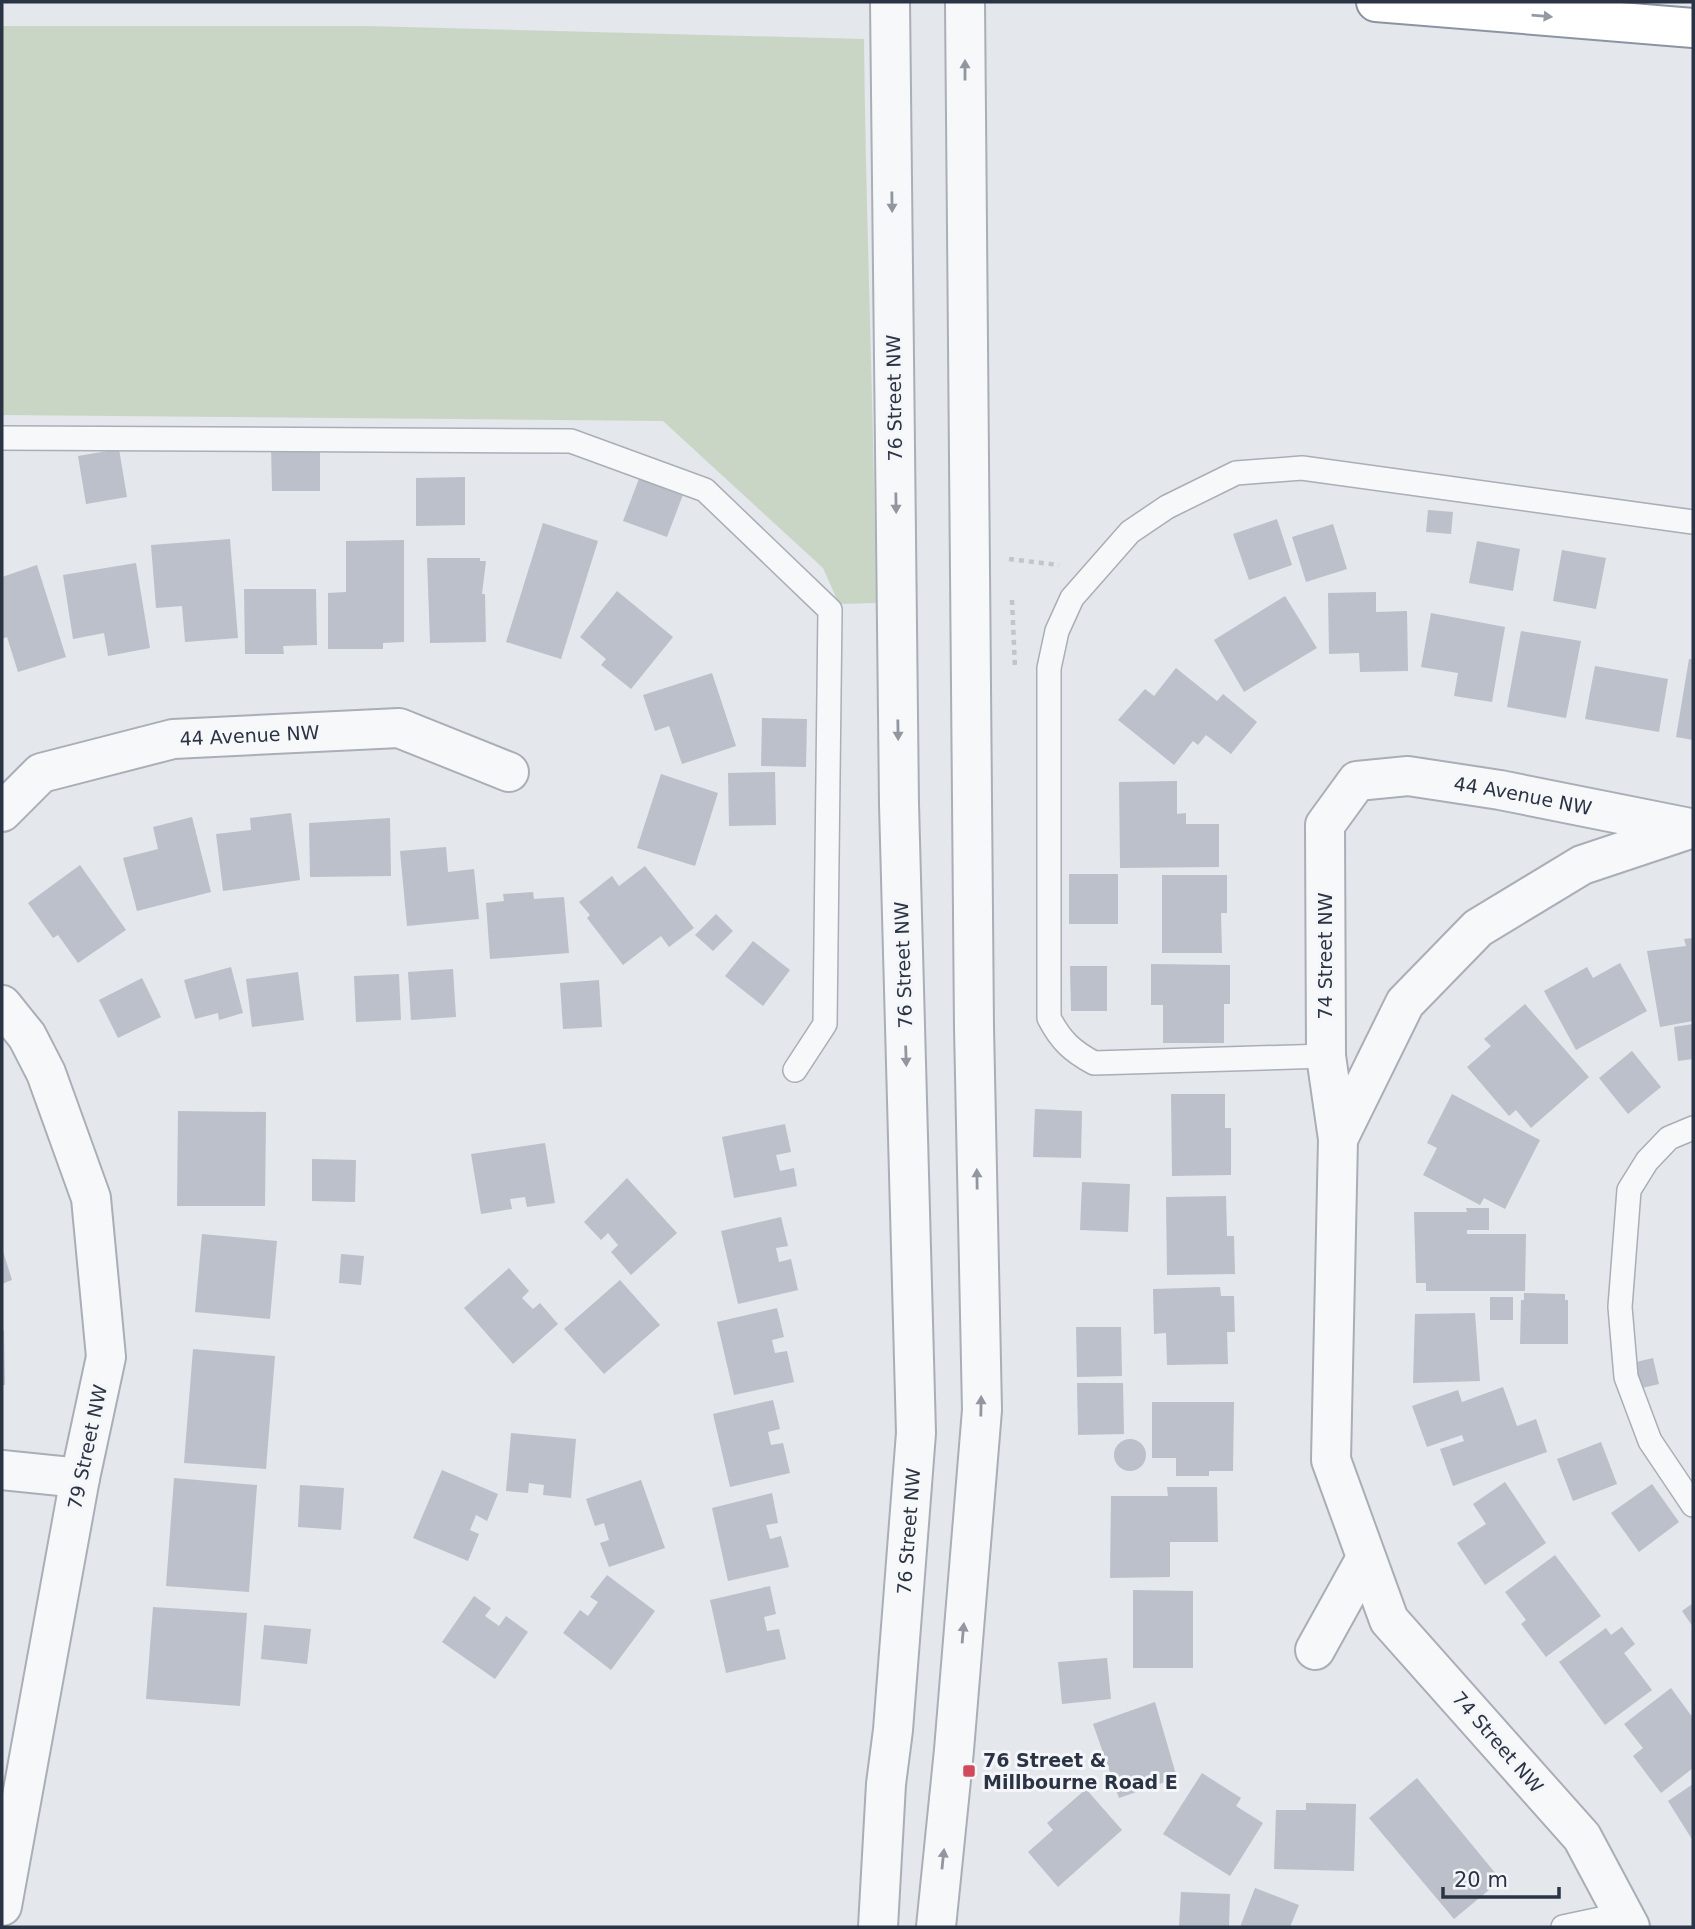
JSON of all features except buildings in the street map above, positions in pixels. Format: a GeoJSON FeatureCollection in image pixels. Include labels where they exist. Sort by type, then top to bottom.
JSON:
{"type":"FeatureCollection","features":[{"type":"Feature","properties":{"kind":"highway"},"geometry":{"type":"LineString","coordinates":[[1376,2],[1693,28]]}},
{"type":"Feature","properties":{"kind":"street","name":"76 Street NW"},"geometry":{"type":"LineString","coordinates":[[878,1927],[886,1784],[893,1730],[916,1433],[899,804],[890,2]]}},
{"type":"Feature","properties":{"kind":"street"},"geometry":{"type":"LineString","coordinates":[[936,1927],[954,1750],[982,1410],[974,1027],[965,2]]}},
{"type":"Feature","properties":{"kind":"street","name":"44 Avenue NW"},"geometry":{"type":"LineString","coordinates":[[2,812],[41,773],[173,739],[398,728],[509,772]]}},
{"type":"Feature","properties":{"kind":"street","name":"44 Avenue NW"},"geometry":{"type":"LineString","coordinates":[[1357,781],[1408,776],[1500,790],[1691,828]]}},
{"type":"Feature","properties":{"kind":"street","name":"74 Street NW"},"geometry":{"type":"LineString","coordinates":[[1357,781],[1325,825],[1326,1056],[1338,1139],[1331,1460],[1388,1620],[1582,1837],[1627,1921]]}},
{"type":"Feature","properties":{"kind":"street","name":"44 Avenue NW"},"geometry":{"type":"LineString","coordinates":[[1478,928],[1582,865],[1691,828]]}},
{"type":"Feature","properties":{"kind":"street","name":"74 Street NW"},"geometry":{"type":"LineString","coordinates":[[1338,1139],[1405,1003],[1478,928]]}},
{"type":"Feature","properties":{"kind":"street","name":"79 Street NW"},"geometry":{"type":"LineString","coordinates":[[2,1005],[27,1036],[46,1073],[91,1198],[106,1357],[80,1478],[2,1906]]}},
{"type":"Feature","properties":{"kind":"street"},"geometry":{"type":"LineString","coordinates":[[2,1470],[80,1478]]}},
{"type":"Feature","properties":{"kind":"street"},"geometry":{"type":"LineString","coordinates":[[1315,1650],[1366,1558]]}},
{"type":"Feature","properties":{"kind":"lane"},"geometry":{"type":"LineString","coordinates":[[2,438],[571,441],[705,490],[830,610],[825,1024],[795,1070]]}},
{"type":"Feature","properties":{"kind":"lane"},"geometry":{"type":"LineString","coordinates":[[1326,1056],[1094,1063],[1071,1050],[1049,1018],[1049,668],[1057,631],[1072,598],[1129,532],[1167,507],[1236,474],[1302,468],[1693,522]]}},
{"type":"Feature","properties":{"kind":"lane"},"geometry":{"type":"LineString","coordinates":[[1693,1128],[1669,1138],[1647,1161],[1629,1190],[1620,1307],[1626,1377],[1650,1441],[1693,1505]]}},
{"type":"Feature","properties":{"kind":"lane"},"geometry":{"type":"LineString","coordinates":[[1563,1927],[1627,1921]]}},
{"type":"Feature","properties":{"kind":"path"},"geometry":{"type":"LineString","coordinates":[[1002,558],[1095,569]]}},
{"type":"Feature","properties":{"kind":"green space"},"geometry":{"type":"Polygon","coordinates":[[[2,26],[366,26],[864,39],[876,603],[839,604],[823,568],[663,421],[2,415],[2,26]]]}},
{"type":"Feature","properties":{"kind":"place","name":"76 Street & Millbourne Road E"},"geometry":{"type":"Point","coordinates":[969,1771]}}]}
